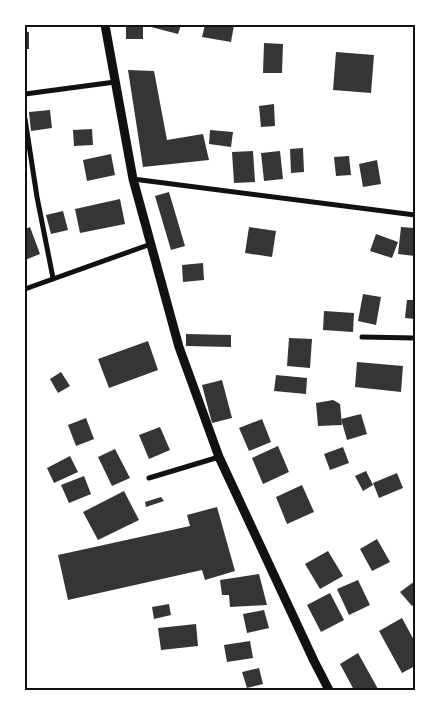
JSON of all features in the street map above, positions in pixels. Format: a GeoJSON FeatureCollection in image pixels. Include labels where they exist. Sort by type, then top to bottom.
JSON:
{"type":"FeatureCollection","features":[{"type":"Feature","properties":{"kind":"main road"},"geometry":{"type":"LineString","coordinates":[[105,25],[133,179],[179,347],[219,457],[329,690]]}},
{"type":"Feature","properties":{"kind":"street"},"geometry":{"type":"LineString","coordinates":[[25,94],[115,82]]}},
{"type":"Feature","properties":{"kind":"street"},"geometry":{"type":"LineString","coordinates":[[25,119],[53,278]]}},
{"type":"Feature","properties":{"kind":"street"},"geometry":{"type":"LineString","coordinates":[[133,179],[415,215]]}},
{"type":"Feature","properties":{"kind":"street"},"geometry":{"type":"LineString","coordinates":[[25,289],[152,244]]}},
{"type":"Feature","properties":{"kind":"street"},"geometry":{"type":"LineString","coordinates":[[362,337],[415,338]]}},
{"type":"Feature","properties":{"kind":"street"},"geometry":{"type":"LineString","coordinates":[[149,478],[219,457]]}},
{"type":"Feature","properties":{"kind":"building"},"geometry":{"type":"Polygon","coordinates":[[[126,25],[143,25],[143,39],[126,39],[126,25]]]}},
{"type":"Feature","properties":{"kind":"building"},"geometry":{"type":"Polygon","coordinates":[[[152,25],[181,25],[178,34],[151,27],[152,25]]]}},
{"type":"Feature","properties":{"kind":"building"},"geometry":{"type":"Polygon","coordinates":[[[205,25],[234,25],[231,42],[202,37],[205,25]]]}},
{"type":"Feature","properties":{"kind":"building"},"geometry":{"type":"Polygon","coordinates":[[[25,32],[29,32],[29,49],[25,49],[25,32]]]}},
{"type":"Feature","properties":{"kind":"building"},"geometry":{"type":"Polygon","coordinates":[[[264,43],[283,44],[282,73],[263,73],[264,43]]]}},
{"type":"Feature","properties":{"kind":"building"},"geometry":{"type":"Polygon","coordinates":[[[336,52],[374,55],[371,93],[333,90],[336,52]]]}},
{"type":"Feature","properties":{"kind":"building"},"geometry":{"type":"Polygon","coordinates":[[[128,70],[154,71],[167,140],[203,134],[209,160],[143,167],[128,70]]]}},
{"type":"Feature","properties":{"kind":"building"},"geometry":{"type":"Polygon","coordinates":[[[274,104],[275,126],[261,127],[259,106],[274,104]]]}},
{"type":"Feature","properties":{"kind":"building"},"geometry":{"type":"Polygon","coordinates":[[[50,110],[52,128],[31,131],[29,112],[50,110]]]}},
{"type":"Feature","properties":{"kind":"building"},"geometry":{"type":"Polygon","coordinates":[[[92,129],[93,145],[74,146],[73,130],[92,129]]]}},
{"type":"Feature","properties":{"kind":"building"},"geometry":{"type":"Polygon","coordinates":[[[210,130],[233,132],[231,147],[209,144],[210,130]]]}},
{"type":"Feature","properties":{"kind":"building"},"geometry":{"type":"Polygon","coordinates":[[[303,148],[304,172],[291,173],[290,149],[303,148]]]}},
{"type":"Feature","properties":{"kind":"building"},"geometry":{"type":"Polygon","coordinates":[[[253,151],[255,182],[234,183],[232,152],[253,151]]]}},
{"type":"Feature","properties":{"kind":"building"},"geometry":{"type":"Polygon","coordinates":[[[280,151],[283,179],[264,181],[261,153],[280,151]]]}},
{"type":"Feature","properties":{"kind":"building"},"geometry":{"type":"Polygon","coordinates":[[[111,154],[115,175],[87,181],[83,160],[111,154]]]}},
{"type":"Feature","properties":{"kind":"building"},"geometry":{"type":"Polygon","coordinates":[[[349,156],[351,175],[336,176],[334,157],[349,156]]]}},
{"type":"Feature","properties":{"kind":"building"},"geometry":{"type":"Polygon","coordinates":[[[377,160],[381,184],[363,187],[359,164],[377,160]]]}},
{"type":"Feature","properties":{"kind":"building"},"geometry":{"type":"Polygon","coordinates":[[[169,192],[185,246],[171,250],[155,196],[169,192]]]}},
{"type":"Feature","properties":{"kind":"building"},"geometry":{"type":"Polygon","coordinates":[[[120,199],[125,224],[80,233],[75,209],[120,199]]]}},
{"type":"Feature","properties":{"kind":"building"},"geometry":{"type":"Polygon","coordinates":[[[63,211],[68,230],[51,234],[46,215],[63,211]]]}},
{"type":"Feature","properties":{"kind":"building"},"geometry":{"type":"Polygon","coordinates":[[[30,227],[40,254],[25,260],[25,229],[30,227]]]}},
{"type":"Feature","properties":{"kind":"building"},"geometry":{"type":"Polygon","coordinates":[[[249,227],[276,231],[272,257],[245,253],[249,227]]]}},
{"type":"Feature","properties":{"kind":"building"},"geometry":{"type":"Polygon","coordinates":[[[401,227],[415,228],[415,256],[398,254],[401,227]]]}},
{"type":"Feature","properties":{"kind":"building"},"geometry":{"type":"Polygon","coordinates":[[[376,234],[398,242],[392,258],[370,251],[376,234]]]}},
{"type":"Feature","properties":{"kind":"building"},"geometry":{"type":"Polygon","coordinates":[[[203,263],[204,280],[183,282],[182,265],[203,263]]]}},
{"type":"Feature","properties":{"kind":"building"},"geometry":{"type":"Polygon","coordinates":[[[363,294],[381,297],[376,325],[358,321],[363,294]]]}},
{"type":"Feature","properties":{"kind":"building"},"geometry":{"type":"Polygon","coordinates":[[[407,300],[415,300],[415,319],[405,318],[407,300]]]}},
{"type":"Feature","properties":{"kind":"building"},"geometry":{"type":"Polygon","coordinates":[[[324,311],[354,313],[353,332],[323,330],[324,311]]]}},
{"type":"Feature","properties":{"kind":"building"},"geometry":{"type":"Polygon","coordinates":[[[186,334],[231,335],[231,347],[186,346],[186,334]]]}},
{"type":"Feature","properties":{"kind":"building"},"geometry":{"type":"Polygon","coordinates":[[[289,338],[312,339],[310,368],[287,366],[289,338]]]}},
{"type":"Feature","properties":{"kind":"building"},"geometry":{"type":"Polygon","coordinates":[[[148,341],[158,370],[109,388],[98,359],[148,341]]]}},
{"type":"Feature","properties":{"kind":"building"},"geometry":{"type":"Polygon","coordinates":[[[357,362],[403,366],[401,392],[355,387],[357,362]]]}},
{"type":"Feature","properties":{"kind":"building"},"geometry":{"type":"Polygon","coordinates":[[[61,372],[70,386],[58,393],[50,379],[61,372]]]}},
{"type":"Feature","properties":{"kind":"building"},"geometry":{"type":"Polygon","coordinates":[[[276,375],[307,378],[306,394],[274,391],[276,375]]]}},
{"type":"Feature","properties":{"kind":"building"},"geometry":{"type":"Polygon","coordinates":[[[222,380],[232,418],[212,423],[202,385],[222,380]]]}},
{"type":"Feature","properties":{"kind":"building"},"geometry":{"type":"Polygon","coordinates":[[[333,400],[340,404],[342,425],[318,426],[316,403],[333,400]]]}},
{"type":"Feature","properties":{"kind":"building"},"geometry":{"type":"Polygon","coordinates":[[[361,414],[367,434],[347,440],[341,419],[361,414]]]}},
{"type":"Feature","properties":{"kind":"building"},"geometry":{"type":"Polygon","coordinates":[[[86,418],[94,439],[76,446],[68,425],[86,418]]]}},
{"type":"Feature","properties":{"kind":"building"},"geometry":{"type":"Polygon","coordinates":[[[262,419],[271,442],[249,451],[239,428],[262,419]]]}},
{"type":"Feature","properties":{"kind":"building"},"geometry":{"type":"Polygon","coordinates":[[[160,427],[170,450],[149,459],[139,435],[160,427]]]}},
{"type":"Feature","properties":{"kind":"building"},"geometry":{"type":"Polygon","coordinates":[[[278,446],[289,472],[263,484],[252,458],[278,446]]]}},
{"type":"Feature","properties":{"kind":"building"},"geometry":{"type":"Polygon","coordinates":[[[343,447],[349,463],[330,470],[324,454],[343,447]]]}},
{"type":"Feature","properties":{"kind":"building"},"geometry":{"type":"Polygon","coordinates":[[[115,449],[130,478],[112,486],[98,457],[115,449]]]}},
{"type":"Feature","properties":{"kind":"building"},"geometry":{"type":"Polygon","coordinates":[[[70,456],[78,472],[54,483],[47,468],[70,456]]]}},
{"type":"Feature","properties":{"kind":"building"},"geometry":{"type":"Polygon","coordinates":[[[366,471],[373,485],[363,491],[355,476],[366,471]]]}},
{"type":"Feature","properties":{"kind":"building"},"geometry":{"type":"Polygon","coordinates":[[[397,473],[403,488],[379,498],[373,483],[397,473]]]}},
{"type":"Feature","properties":{"kind":"building"},"geometry":{"type":"Polygon","coordinates":[[[84,476],[91,494],[69,503],[61,485],[84,476]]]}},
{"type":"Feature","properties":{"kind":"building"},"geometry":{"type":"Polygon","coordinates":[[[302,485],[314,512],[287,524],[276,497],[302,485]]]}},
{"type":"Feature","properties":{"kind":"building"},"geometry":{"type":"Polygon","coordinates":[[[124,491],[139,520],[98,540],[83,512],[124,491]]]}},
{"type":"Feature","properties":{"kind":"building"},"geometry":{"type":"Polygon","coordinates":[[[161,497],[164,501],[146,507],[145,502],[161,497]]]}},
{"type":"Feature","properties":{"kind":"building"},"geometry":{"type":"Polygon","coordinates":[[[217,507],[235,571],[205,580],[202,570],[68,600],[58,555],[190,526],[187,515],[217,507]]]}},
{"type":"Feature","properties":{"kind":"building"},"geometry":{"type":"Polygon","coordinates":[[[377,539],[390,562],[372,571],[360,549],[377,539]]]}},
{"type":"Feature","properties":{"kind":"building"},"geometry":{"type":"Polygon","coordinates":[[[328,551],[343,576],[320,589],[305,564],[328,551]]]}},
{"type":"Feature","properties":{"kind":"building"},"geometry":{"type":"Polygon","coordinates":[[[259,574],[267,605],[230,607],[229,595],[222,595],[220,580],[259,574]]]}},
{"type":"Feature","properties":{"kind":"building"},"geometry":{"type":"Polygon","coordinates":[[[358,580],[370,605],[349,615],[337,589],[358,580]]]}},
{"type":"Feature","properties":{"kind":"building"},"geometry":{"type":"Polygon","coordinates":[[[415,581],[415,604],[412,606],[400,592],[415,581]]]}},
{"type":"Feature","properties":{"kind":"building"},"geometry":{"type":"Polygon","coordinates":[[[330,593],[344,620],[321,632],[307,605],[330,593]]]}},
{"type":"Feature","properties":{"kind":"building"},"geometry":{"type":"Polygon","coordinates":[[[169,604],[171,615],[154,619],[152,607],[169,604]]]}},
{"type":"Feature","properties":{"kind":"building"},"geometry":{"type":"Polygon","coordinates":[[[264,610],[269,628],[247,633],[243,614],[264,610]]]}},
{"type":"Feature","properties":{"kind":"building"},"geometry":{"type":"Polygon","coordinates":[[[402,618],[415,642],[415,666],[402,673],[379,631],[402,618]]]}},
{"type":"Feature","properties":{"kind":"building"},"geometry":{"type":"Polygon","coordinates":[[[196,624],[198,646],[161,650],[158,628],[196,624]]]}},
{"type":"Feature","properties":{"kind":"building"},"geometry":{"type":"Polygon","coordinates":[[[250,641],[253,658],[227,662],[224,645],[250,641]]]}},
{"type":"Feature","properties":{"kind":"building"},"geometry":{"type":"Polygon","coordinates":[[[358,653],[377,690],[354,690],[340,664],[358,653]]]}},
{"type":"Feature","properties":{"kind":"building"},"geometry":{"type":"Polygon","coordinates":[[[259,668],[263,684],[247,688],[242,672],[259,668]]]}}]}
